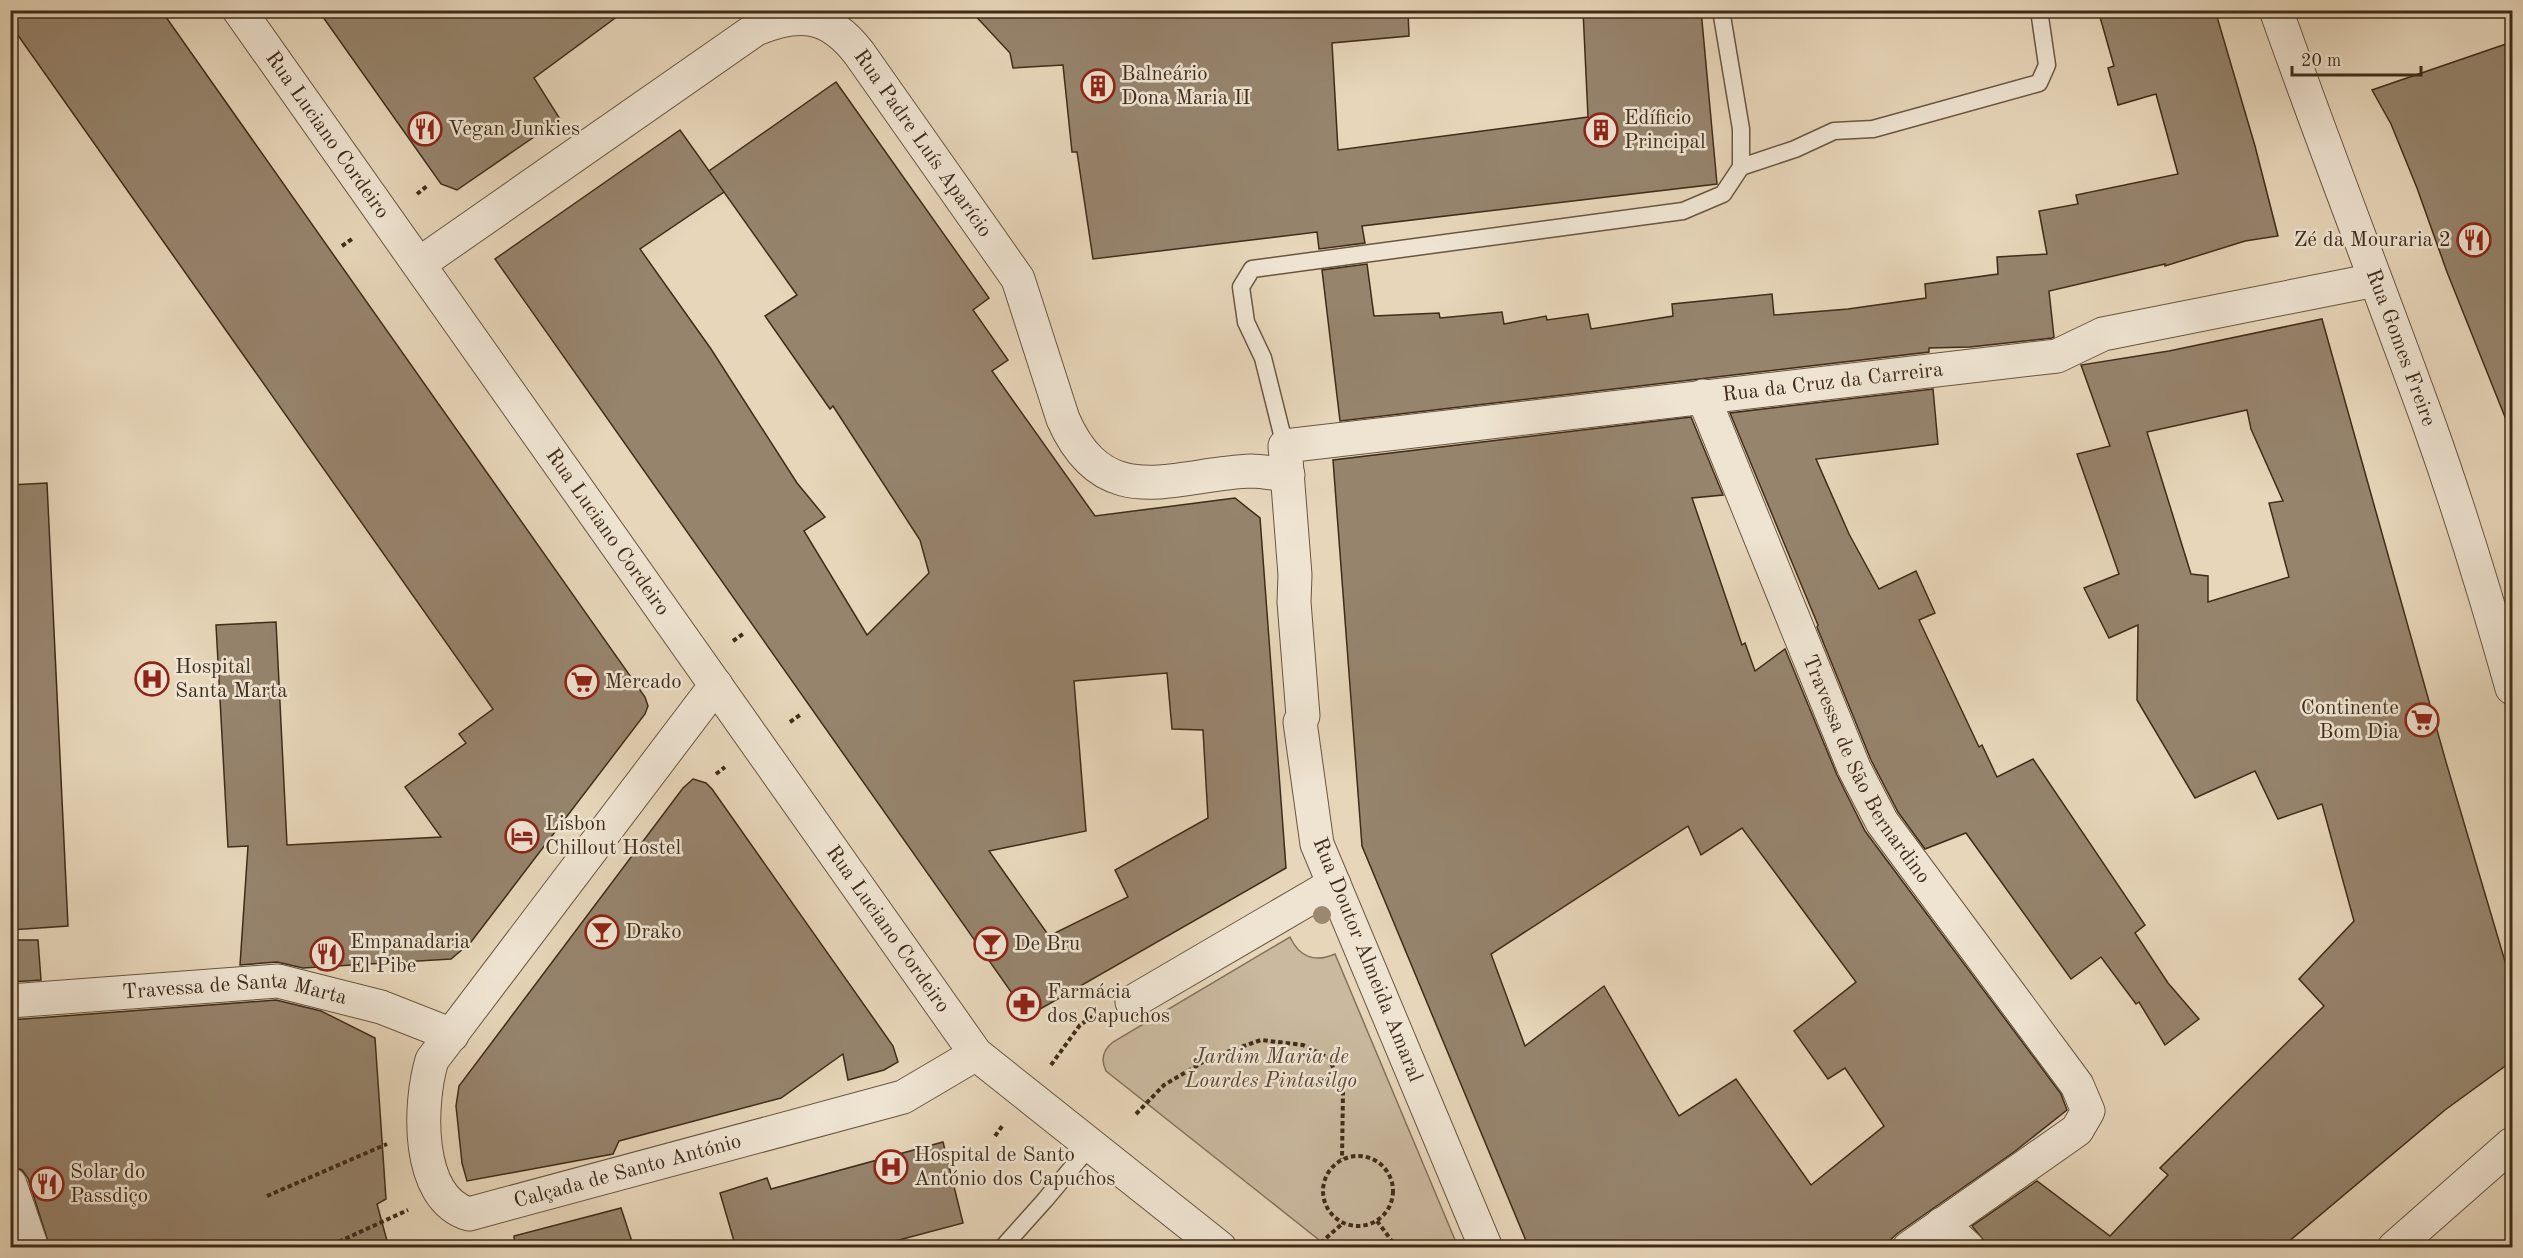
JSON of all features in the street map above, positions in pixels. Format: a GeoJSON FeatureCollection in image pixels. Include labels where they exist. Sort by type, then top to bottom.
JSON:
{"type":"FeatureCollection","features":[{"type":"Feature","properties":{"kind":"street","name":"Rua Luciano Cordeiro"},"geometry":{"type":"LineString","coordinates":[[239,10],[976,1054],[1220,1248]]}},
{"type":"Feature","properties":{"kind":"street","name":"Rua Gomes Freire"},"geometry":{"type":"LineString","coordinates":[[2276,10],[2429,425],[2482,585],[2512,688]]}},
{"type":"Feature","properties":{"kind":"street","name":"Rua Padre Luís Aparício"},"geometry":{"type":"LineString","coordinates":[[419,264],[756,29],[779,20],[797,17],[815,20],[831,26],[847,38],[1018,279],[1063,419],[1072,440],[1086,458],[1102,471],[1122,480],[1143,483],[1252,471],[1287,460]]}},
{"type":"Feature","properties":{"kind":"street","name":"Rua da Cruz da Carreira"},"geometry":{"type":"LineString","coordinates":[[1287,460],[1703,396],[2057,356],[2103,334],[2374,280]]}},
{"type":"Feature","properties":{"kind":"street","name":"Travessa de São Bernardino"},"geometry":{"type":"LineString","coordinates":[[1703,396],[1854,768],[1882,822],[2077,1085],[2088,1111],[2077,1130],[1942,1224]]}},
{"type":"Feature","properties":{"kind":"street","name":"Rua Doutor Almeida Amaral"},"geometry":{"type":"LineString","coordinates":[[1287,460],[1295,575],[1294,602],[1303,716],[1300,722],[1317,844],[1486,1248]]}},
{"type":"Feature","properties":{"kind":"street","name":"Calçada de Santo António"},"geometry":{"type":"LineString","coordinates":[[716,685],[432,1060],[425,1087],[423,1112],[429,1169],[435,1186],[453,1207],[469,1214],[903,1097],[976,1054]]}},
{"type":"Feature","properties":{"kind":"street"},"geometry":{"type":"LineString","coordinates":[[1132,1002],[1334,884]]}},
{"type":"Feature","properties":{"kind":"street","name":"Travessa de Santa Marta"},"geometry":{"type":"LineString","coordinates":[[10,1001],[278,981],[381,1007],[452,1035]]}},
{"type":"Feature","properties":{"kind":"street"},"geometry":{"type":"LineString","coordinates":[[2394,1248],[2512,1144]]}},
{"type":"Feature","properties":{"kind":"street"},"geometry":{"type":"LineString","coordinates":[[2471,1178],[2512,1169]]}},
{"type":"Feature","properties":{"kind":"street"},"geometry":{"type":"LineString","coordinates":[[10,1184],[32,1248]]}},
{"type":"Feature","properties":{"kind":"street"},"geometry":{"type":"LineString","coordinates":[[1909,1248],[1942,1224],[1968,1248]]}},
{"type":"Feature","properties":{"kind":"lane"},"geometry":{"type":"LineString","coordinates":[[1287,460],[1263,358],[1246,322],[1241,287],[1252,269],[1683,211],[1723,194],[1741,167],[1741,129],[1721,10]]}},
{"type":"Feature","properties":{"kind":"lane"},"geometry":{"type":"LineString","coordinates":[[1741,167],[1795,149],[1834,131],[1874,129],[2039,83],[2047,65],[2039,10]]}},
{"type":"Feature","properties":{"kind":"lane"},"geometry":{"type":"LineString","coordinates":[[1002,1248],[1091,1145]]}},
{"type":"Feature","properties":{"kind":"path"},"geometry":{"type":"LineString","coordinates":[[417,194],[427,186]]}},
{"type":"Feature","properties":{"kind":"path"},"geometry":{"type":"LineString","coordinates":[[342,246],[353,238]]}},
{"type":"Feature","properties":{"kind":"path"},"geometry":{"type":"LineString","coordinates":[[732,641],[743,634]]}},
{"type":"Feature","properties":{"kind":"path"},"geometry":{"type":"LineString","coordinates":[[789,722],[800,715]]}},
{"type":"Feature","properties":{"kind":"path"},"geometry":{"type":"LineString","coordinates":[[716,774],[726,767]]}},
{"type":"Feature","properties":{"kind":"path"},"geometry":{"type":"LineString","coordinates":[[1051,1065],[1080,1024],[1113,1004],[1132,1002]]}},
{"type":"Feature","properties":{"kind":"path"},"geometry":{"type":"LineString","coordinates":[[1136,1114],[1164,1085],[1210,1058],[1261,1040],[1303,1045],[1329,1058],[1343,1091],[1342,1159]]}},
{"type":"Feature","properties":{"kind":"path"},"geometry":{"type":"LineString","coordinates":[[995,1136],[1003,1124]]}},
{"type":"Feature","properties":{"kind":"path"},"geometry":{"type":"LineString","coordinates":[[267,1196],[390,1143]]}},
{"type":"Feature","properties":{"kind":"path"},"geometry":{"type":"LineString","coordinates":[[1362,1155],[1374,1160],[1384,1167],[1393,1182],[1392,1202],[1377,1221],[1355,1226],[1343,1223],[1331,1214],[1322,1191],[1325,1177],[1332,1166],[1342,1159],[1362,1155]]}},
{"type":"Feature","properties":{"kind":"path"},"geometry":{"type":"LineString","coordinates":[[325,1248],[395,1215]]}},
{"type":"Feature","properties":{"kind":"path"},"geometry":{"type":"LineString","coordinates":[[1377,1221],[1397,1248]]}},
{"type":"Feature","properties":{"kind":"path"},"geometry":{"type":"LineString","coordinates":[[1315,1248],[1343,1223]]}},
{"type":"Feature","properties":{"kind":"green space","name":"Jardim Maria de Lourdes Pintasilgo"},"geometry":{"type":"Polygon","coordinates":[[[1290,937],[1298,949],[1308,956],[1321,958],[1335,954],[1458,1247],[1328,1247],[1106,1071],[1103,1063],[1104,1055],[1113,1042],[1290,937]]]}},
{"type":"Feature","properties":{"kind":"building"},"geometry":{"type":"Polygon","coordinates":[[[10,10],[161,10],[645,697],[648,706],[645,714],[471,942],[451,959],[303,968],[277,962],[240,965],[248,846],[228,847],[216,625],[276,622],[287,845],[441,837],[405,787],[466,743],[459,734],[493,709],[10,24],[10,10]]]}},
{"type":"Feature","properties":{"kind":"building"},"geometry":{"type":"Polygon","coordinates":[[[318,10],[626,10],[534,78],[560,119],[457,190],[441,184],[318,10]]]}},
{"type":"Feature","properties":{"kind":"building","name":"Edíficio Principal"},"geometry":{"type":"Polygon","coordinates":[[[970,10],[1408,10],[1409,36],[1332,43],[1338,150],[1588,117],[1583,10],[1701,10],[1717,184],[1362,226],[1365,243],[1319,249],[1317,232],[1093,259],[1077,152],[1072,152],[1063,65],[1013,68],[1010,53],[970,10]]]}},
{"type":"Feature","properties":{"kind":"building"},"geometry":{"type":"Polygon","coordinates":[[[2098,10],[2215,10],[2255,146],[2278,236],[2245,241],[2165,266],[2165,264],[2049,291],[2054,337],[2052,338],[1970,347],[1929,348],[1929,352],[1340,421],[1322,270],[1367,264],[1374,316],[1439,313],[1440,318],[1502,312],[1504,324],[1546,316],[1547,320],[1588,314],[1591,329],[1673,316],[1672,304],[1772,294],[1774,315],[1848,309],[1926,298],[1925,284],[1998,274],[1997,257],[2047,254],[2039,211],[2078,204],[2076,195],[2178,174],[2156,94],[2118,105],[2108,68],[2114,66],[2098,10]]]}},
{"type":"Feature","properties":{"kind":"building"},"geometry":{"type":"Polygon","coordinates":[[[2506,44],[2512,63],[2511,432],[2391,124],[2372,90],[2506,44]]]}},
{"type":"Feature","properties":{"kind":"building"},"geometry":{"type":"Polygon","coordinates":[[[836,82],[989,298],[973,310],[1008,360],[992,371],[1095,516],[1235,498],[1260,518],[1286,868],[1028,1016],[495,259],[680,130],[709,171],[836,82]],[[724,192],[640,249],[711,349],[797,483],[825,517],[804,531],[867,635],[929,573],[920,540],[833,406],[830,409],[765,316],[797,295],[724,192]],[[1167,673],[1074,681],[1086,831],[989,851],[1049,936],[1128,897],[1115,870],[1208,818],[1203,730],[1172,729],[1167,673]]]}},
{"type":"Feature","properties":{"kind":"building"},"geometry":{"type":"Polygon","coordinates":[[[2322,319],[2446,762],[2512,985],[2512,1056],[2508,1064],[2445,1110],[2281,1248],[1990,1248],[1972,1226],[2037,1181],[2110,1236],[2168,1175],[2160,1168],[2324,1006],[2299,979],[2354,921],[2322,804],[2278,819],[2255,771],[2195,798],[2137,700],[2138,625],[2109,638],[2084,588],[2119,574],[2077,454],[2110,446],[2081,365],[2169,351],[2322,319]],[[2247,410],[2147,432],[2191,574],[2208,576],[2208,602],[2289,577],[2269,503],[2283,501],[2251,429],[2247,410]]]}},
{"type":"Feature","properties":{"kind":"building"},"geometry":{"type":"Polygon","coordinates":[[[1933,389],[1938,444],[1816,459],[1849,534],[1879,589],[1916,571],[1935,613],[1919,620],[1979,747],[1982,745],[1997,777],[2033,759],[2145,925],[2135,933],[2168,983],[2199,1019],[2165,1045],[2139,1002],[2136,1004],[2101,957],[2071,979],[1966,833],[1925,849],[1898,812],[1871,760],[1730,413],[1933,389]]]}},
{"type":"Feature","properties":{"kind":"building"},"geometry":{"type":"Polygon","coordinates":[[[1691,417],[1723,495],[1692,498],[1742,645],[1745,643],[1755,671],[1785,649],[1837,775],[1865,831],[2061,1094],[2067,1110],[2014,1152],[1898,1233],[1881,1248],[1529,1248],[1362,846],[1333,460],[1691,417]],[[1688,826],[1491,954],[1525,1046],[1604,986],[1679,1116],[1736,1079],[1811,1185],[1884,1126],[1845,1068],[1828,1079],[1794,1031],[1856,982],[1742,828],[1701,855],[1688,826]]]}},
{"type":"Feature","properties":{"kind":"building"},"geometry":{"type":"Polygon","coordinates":[[[47,483],[68,926],[10,930],[10,485],[47,483]]]}},
{"type":"Feature","properties":{"kind":"building"},"geometry":{"type":"Polygon","coordinates":[[[693,779],[706,783],[712,789],[893,1046],[898,1062],[884,1070],[848,1080],[843,1054],[781,1098],[619,1141],[613,1154],[467,1181],[462,1163],[456,1106],[459,1086],[683,788],[693,779]]]}},
{"type":"Feature","properties":{"kind":"building"},"geometry":{"type":"Polygon","coordinates":[[[10,940],[38,940],[41,980],[10,982],[10,940]]]}},
{"type":"Feature","properties":{"kind":"building"},"geometry":{"type":"Polygon","coordinates":[[[276,1000],[321,1011],[375,1038],[386,1199],[377,1204],[389,1248],[50,1248],[28,1178],[22,1170],[10,1166],[10,1020],[276,1000]]]}},
{"type":"Feature","properties":{"kind":"building"},"geometry":{"type":"Polygon","coordinates":[[[943,1142],[963,1223],[869,1248],[736,1248],[720,1193],[767,1178],[771,1189],[943,1142]]]}},
{"type":"Feature","properties":{"kind":"building"},"geometry":{"type":"Polygon","coordinates":[[[621,1208],[634,1248],[515,1248],[514,1236],[621,1208]]]}},
{"type":"Feature","properties":{"kind":"place","name":"Balneário Dona Maria II"},"geometry":{"type":"Point","coordinates":[1098,86]}},
{"type":"Feature","properties":{"kind":"place","name":"Vegan Junkies"},"geometry":{"type":"Point","coordinates":[425,129]}},
{"type":"Feature","properties":{"kind":"place","name":"Edíficio Principal"},"geometry":{"type":"Point","coordinates":[1601,130]}},
{"type":"Feature","properties":{"kind":"place","name":"Zé da Mouraria 2"},"geometry":{"type":"Point","coordinates":[2474,240]}},
{"type":"Feature","properties":{"kind":"place","name":"Hospital Santa Marta"},"geometry":{"type":"Point","coordinates":[152,679]}},
{"type":"Feature","properties":{"kind":"place","name":"Mercado"},"geometry":{"type":"Point","coordinates":[582,682]}},
{"type":"Feature","properties":{"kind":"place","name":"Continente Bom Dia"},"geometry":{"type":"Point","coordinates":[2422,720]}},
{"type":"Feature","properties":{"kind":"place","name":"Lisbon Chillout Hostel"},"geometry":{"type":"Point","coordinates":[522,836]}},
{"type":"Feature","properties":{"kind":"place","name":"Drako"},"geometry":{"type":"Point","coordinates":[602,932]}},
{"type":"Feature","properties":{"kind":"place","name":"De Bru"},"geometry":{"type":"Point","coordinates":[991,944]}},
{"type":"Feature","properties":{"kind":"place","name":"Empanadaria El Pibe"},"geometry":{"type":"Point","coordinates":[327,954]}},
{"type":"Feature","properties":{"kind":"place","name":"Farmácia dos Capuchos"},"geometry":{"type":"Point","coordinates":[1024,1004]}},
{"type":"Feature","properties":{"kind":"place","name":"Hospital de Santo António dos Capuchos"},"geometry":{"type":"Point","coordinates":[891,1167]}},
{"type":"Feature","properties":{"kind":"place","name":"Solar do Passdiço"},"geometry":{"type":"Point","coordinates":[47,1184]}}]}
